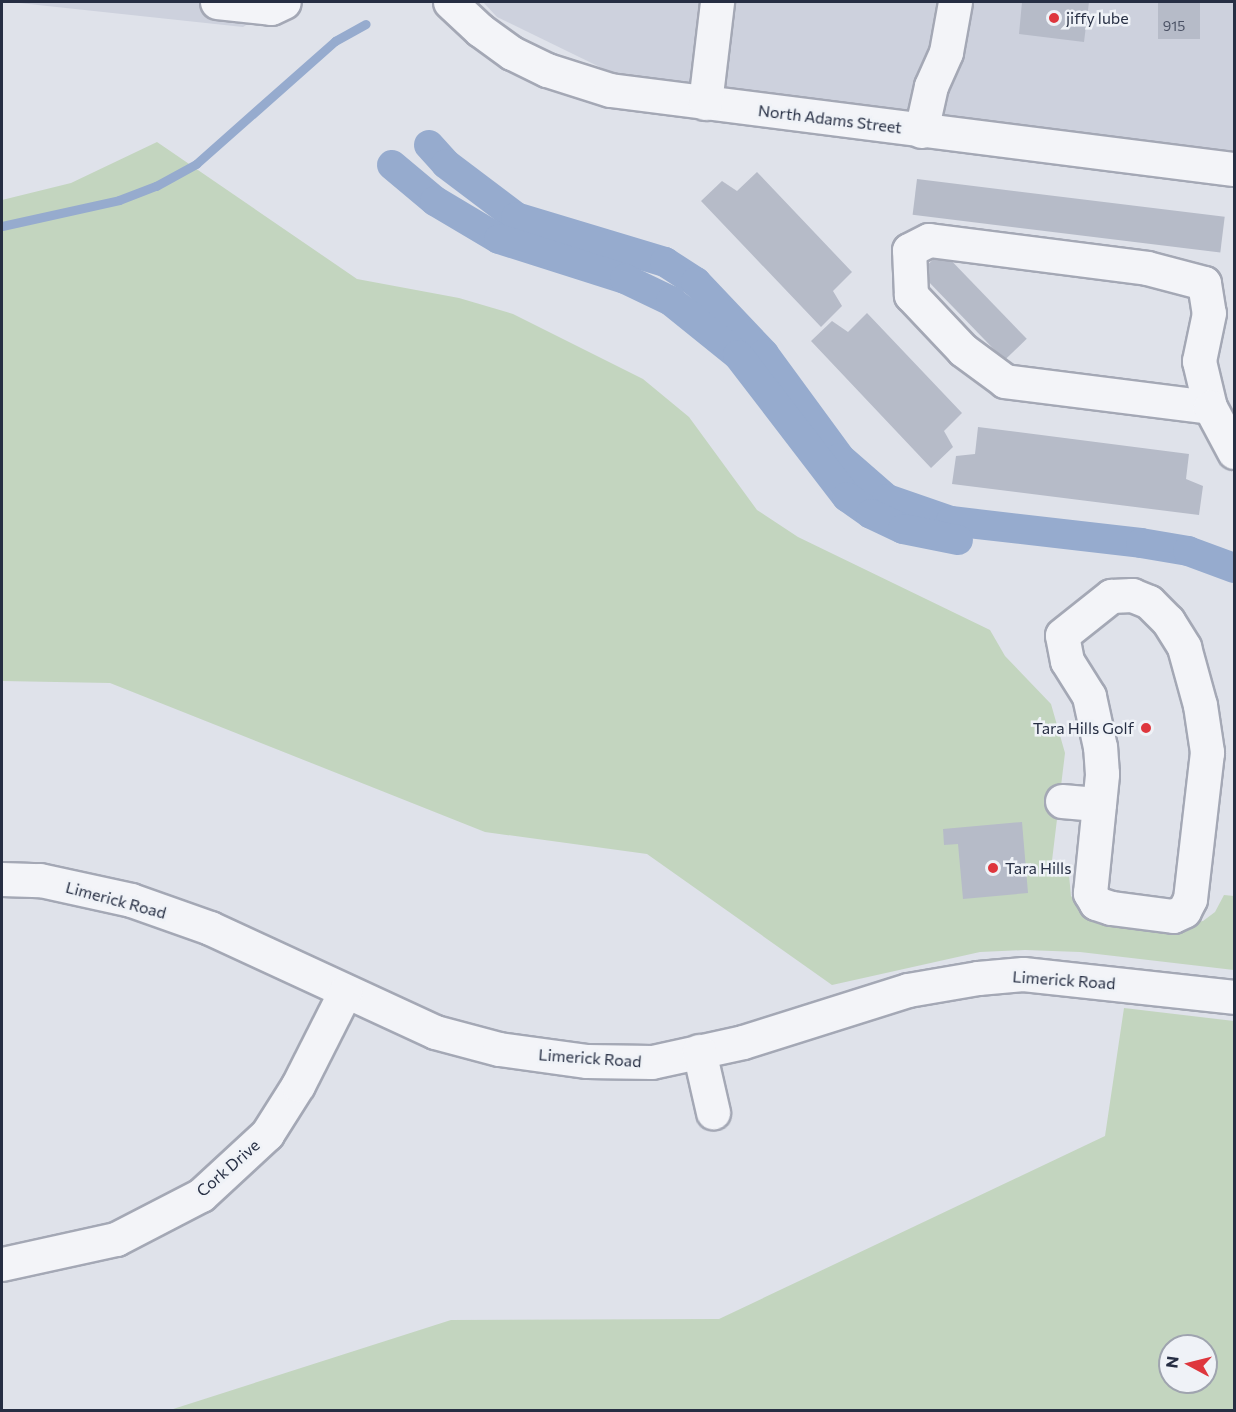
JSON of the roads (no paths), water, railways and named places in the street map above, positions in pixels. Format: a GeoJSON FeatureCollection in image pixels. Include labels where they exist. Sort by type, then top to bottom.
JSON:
{"type":"FeatureCollection","features":[{"type":"Feature","properties":{"kind":"street"},"geometry":{"type":"LineString","coordinates":[[236,3],[271,8],[284,2]]}},
{"type":"Feature","properties":{"kind":"street","name":"North Adams Street"},"geometry":{"type":"LineString","coordinates":[[450,2],[480,30],[512,53],[547,70],[610,90],[921,131],[1234,168]]}},
{"type":"Feature","properties":{"kind":"street"},"geometry":{"type":"LineString","coordinates":[[705,103],[717,2]]}},
{"type":"Feature","properties":{"kind":"street"},"geometry":{"type":"LineString","coordinates":[[921,131],[931,86],[946,52],[955,2]]}},
{"type":"Feature","properties":{"kind":"street"},"geometry":{"type":"LineString","coordinates":[[1210,406],[1165,404],[1005,381],[963,350],[912,295],[909,250],[929,240],[1147,268],[1204,284],[1209,313],[1199,360],[1210,406],[1234,452]]}},
{"type":"Feature","properties":{"kind":"street"},"geometry":{"type":"LineString","coordinates":[[1132,595],[1149,602],[1168,621],[1184,647],[1200,705],[1221,754],[1190,899],[1184,911],[1173,916],[1096,903],[1090,893],[1102,774],[1098,724],[1089,696],[1061,645],[1062,635],[1070,626],[1111,596],[1132,595]]}},
{"type":"Feature","properties":{"kind":"street"},"geometry":{"type":"LineString","coordinates":[[1062,801],[1099,804]]}},
{"type":"Feature","properties":{"kind":"street","name":"Limerick Road"},"geometry":{"type":"LineString","coordinates":[[2,879],[40,880],[131,900],[210,928],[435,1032],[499,1049],[587,1061],[652,1062],[699,1051],[908,990],[978,978],[1044,976],[1234,997]]}},
{"type":"Feature","properties":{"kind":"street","name":"Cork Drive"},"geometry":{"type":"LineString","coordinates":[[2,1263],[116,1239],[201,1195],[267,1134],[298,1084],[345,992]]}},
{"type":"Feature","properties":{"kind":"street"},"geometry":{"type":"LineString","coordinates":[[699,1051],[713,1112]]}},
{"type":"Feature","properties":{"kind":"waterway"},"geometry":{"type":"LineString","coordinates":[[2,226],[119,200],[156,186],[196,164],[335,41],[366,24]]}},
{"type":"Feature","properties":{"kind":"waterway"},"geometry":{"type":"LineString","coordinates":[[429,145],[446,164],[516,217],[665,262],[696,282],[764,354],[840,458],[887,499],[951,521],[1141,543],[1188,551],[1234,568]]}},
{"type":"Feature","properties":{"kind":"waterway"},"geometry":{"type":"LineString","coordinates":[[392,165],[435,201],[499,239],[625,279],[671,301],[738,355],[847,497],[871,514],[903,529],[958,540]]}},
{"type":"Feature","properties":{"kind":"place","name":"jiffy lube"},"geometry":{"type":"Point","coordinates":[1054,18]}},
{"type":"Feature","properties":{"kind":"place","name":"Tara Hills Golf"},"geometry":{"type":"Point","coordinates":[1146,728]}},
{"type":"Feature","properties":{"kind":"place","name":"Tara Hills"},"geometry":{"type":"Point","coordinates":[993,868]}}]}
